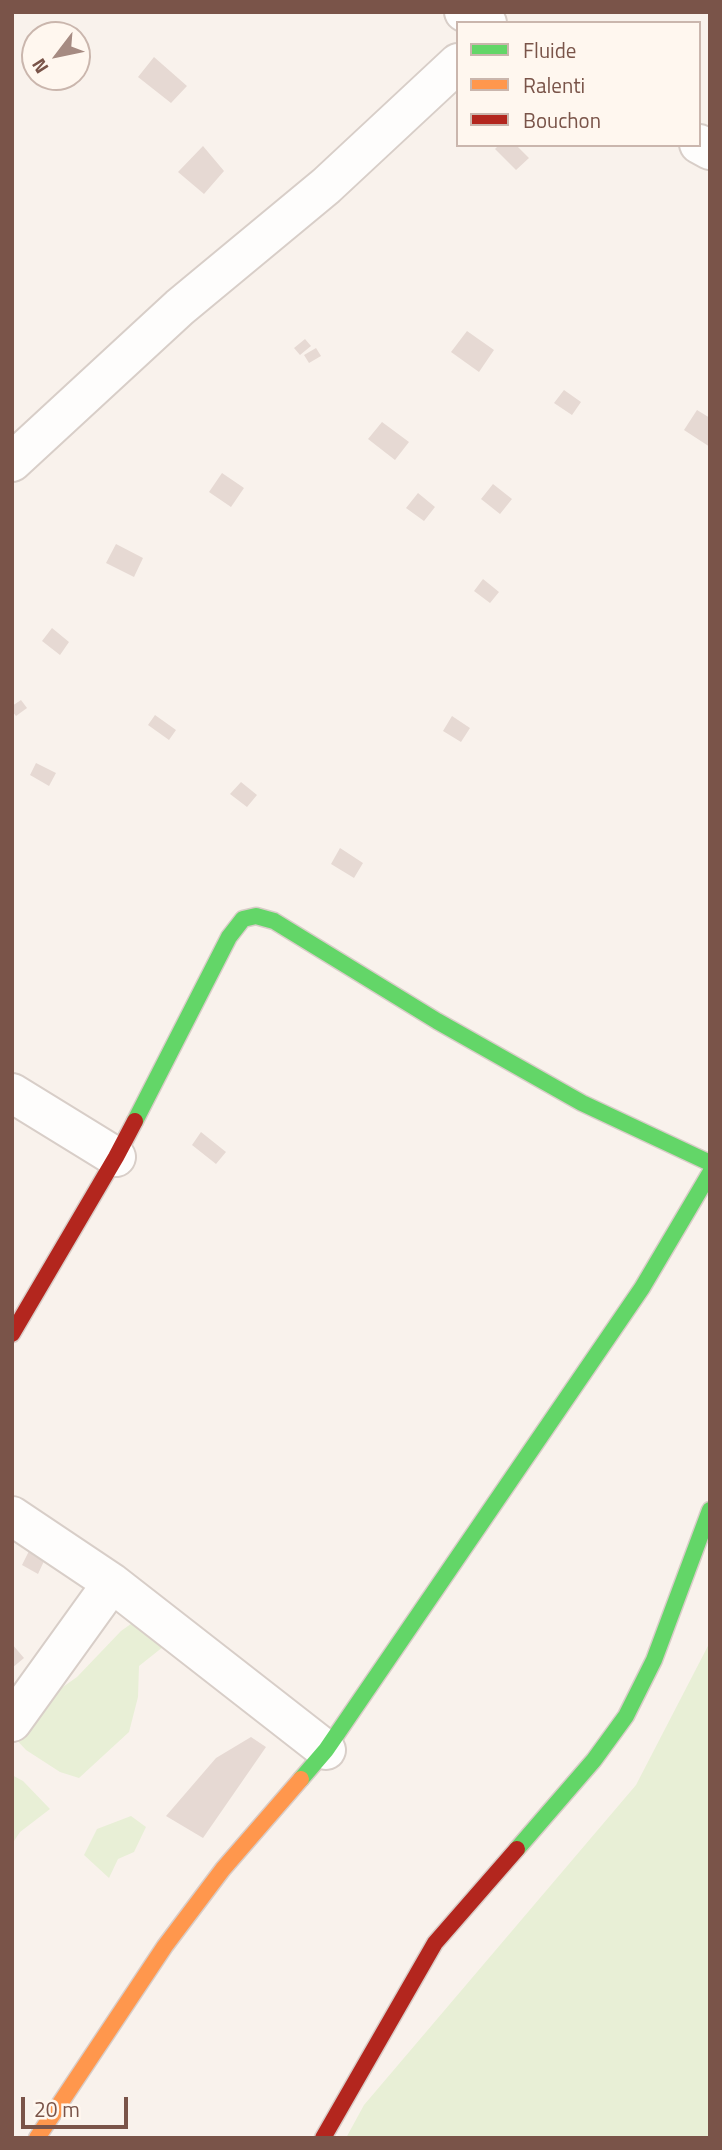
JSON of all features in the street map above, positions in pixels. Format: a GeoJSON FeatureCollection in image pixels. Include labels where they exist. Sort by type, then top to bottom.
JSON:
{"type":"FeatureCollection","features":[{"type":"Feature","properties":{"kind":"street"},"geometry":{"type":"LineString","coordinates":[[464,12],[483,21]]}},
{"type":"Feature","properties":{"kind":"street"},"geometry":{"type":"LineString","coordinates":[[12,462],[180,307],[326,186],[456,65]]}},
{"type":"Feature","properties":{"kind":"street"},"geometry":{"type":"LineString","coordinates":[[12,1334],[116,1157],[229,937],[243,919],[257,916],[274,920],[437,1021],[582,1103],[710,1163]]}},
{"type":"Feature","properties":{"kind":"street"},"geometry":{"type":"LineString","coordinates":[[18,1108],[116,1157]]}},
{"type":"Feature","properties":{"kind":"street"},"geometry":{"type":"LineString","coordinates":[[37,2138],[165,1947],[223,1869],[326,1750],[642,1288],[710,1173]]}},
{"type":"Feature","properties":{"kind":"street"},"geometry":{"type":"LineString","coordinates":[[323,2138],[435,1943],[594,1760],[626,1716],[654,1661],[710,1510]]}},
{"type":"Feature","properties":{"kind":"street"},"geometry":{"type":"LineString","coordinates":[[12,1516],[112,1583],[326,1750]]}},
{"type":"Feature","properties":{"kind":"street"},"geometry":{"type":"LineString","coordinates":[[12,1722],[112,1583]]}},
{"type":"Feature","properties":{"kind":"green space"},"geometry":{"type":"Polygon","coordinates":[[[142,1616],[173,1639],[139,1666],[138,1697],[129,1732],[79,1778],[60,1772],[26,1750],[12,1735],[30,1710],[77,1677],[121,1631],[142,1616]]]}},
{"type":"Feature","properties":{"kind":"green space"},"geometry":{"type":"Polygon","coordinates":[[[710,1642],[710,2138],[346,2138],[364,2105],[636,1785],[710,1642]]]}},
{"type":"Feature","properties":{"kind":"green space"},"geometry":{"type":"Polygon","coordinates":[[[12,1775],[23,1781],[50,1809],[20,1832],[12,1844],[12,1775]]]}},
{"type":"Feature","properties":{"kind":"green space"},"geometry":{"type":"Polygon","coordinates":[[[131,1816],[146,1827],[134,1852],[118,1859],[109,1878],[84,1855],[97,1829],[131,1816]]]}},
{"type":"Feature","properties":{"kind":"building"},"geometry":{"type":"Polygon","coordinates":[[[154,57],[187,86],[171,103],[138,77],[154,57]]]}},
{"type":"Feature","properties":{"kind":"building"},"geometry":{"type":"Polygon","coordinates":[[[203,146],[224,171],[204,194],[178,172],[203,146]]]}},
{"type":"Feature","properties":{"kind":"building"},"geometry":{"type":"Polygon","coordinates":[[[518,147],[529,158],[516,170],[495,149],[518,147]]]}},
{"type":"Feature","properties":{"kind":"building"},"geometry":{"type":"Polygon","coordinates":[[[467,331],[494,350],[479,372],[451,352],[467,331]]]}},
{"type":"Feature","properties":{"kind":"building"},"geometry":{"type":"Polygon","coordinates":[[[305,339],[311,346],[300,355],[294,348],[305,339]]]}},
{"type":"Feature","properties":{"kind":"building"},"geometry":{"type":"Polygon","coordinates":[[[316,348],[321,356],[309,363],[304,355],[316,348]]]}},
{"type":"Feature","properties":{"kind":"building"},"geometry":{"type":"Polygon","coordinates":[[[564,390],[581,402],[572,415],[554,403],[564,390]]]}},
{"type":"Feature","properties":{"kind":"building"},"geometry":{"type":"Polygon","coordinates":[[[697,410],[710,418],[710,447],[684,430],[697,410]]]}},
{"type":"Feature","properties":{"kind":"building"},"geometry":{"type":"Polygon","coordinates":[[[382,422],[409,442],[395,460],[368,439],[382,422]]]}},
{"type":"Feature","properties":{"kind":"building"},"geometry":{"type":"Polygon","coordinates":[[[222,473],[244,488],[231,507],[209,492],[222,473]]]}},
{"type":"Feature","properties":{"kind":"building"},"geometry":{"type":"Polygon","coordinates":[[[493,484],[512,499],[500,514],[481,499],[493,484]]]}},
{"type":"Feature","properties":{"kind":"building"},"geometry":{"type":"Polygon","coordinates":[[[418,493],[435,507],[424,521],[406,508],[418,493]]]}},
{"type":"Feature","properties":{"kind":"building"},"geometry":{"type":"Polygon","coordinates":[[[116,544],[143,558],[134,577],[106,563],[116,544]]]}},
{"type":"Feature","properties":{"kind":"building"},"geometry":{"type":"Polygon","coordinates":[[[483,579],[499,592],[490,603],[474,591],[483,579]]]}},
{"type":"Feature","properties":{"kind":"building"},"geometry":{"type":"Polygon","coordinates":[[[52,628],[69,642],[60,655],[42,641],[52,628]]]}},
{"type":"Feature","properties":{"kind":"building"},"geometry":{"type":"Polygon","coordinates":[[[21,700],[27,708],[16,716],[12,706],[21,700]]]}},
{"type":"Feature","properties":{"kind":"building"},"geometry":{"type":"Polygon","coordinates":[[[155,715],[176,730],[169,740],[148,725],[155,715]]]}},
{"type":"Feature","properties":{"kind":"building"},"geometry":{"type":"Polygon","coordinates":[[[452,716],[470,728],[461,742],[443,731],[452,716]]]}},
{"type":"Feature","properties":{"kind":"building"},"geometry":{"type":"Polygon","coordinates":[[[36,763],[56,773],[49,786],[30,775],[36,763]]]}},
{"type":"Feature","properties":{"kind":"building"},"geometry":{"type":"Polygon","coordinates":[[[241,782],[257,795],[247,807],[230,794],[241,782]]]}},
{"type":"Feature","properties":{"kind":"building"},"geometry":{"type":"Polygon","coordinates":[[[340,848],[363,863],[354,878],[331,864],[340,848]]]}},
{"type":"Feature","properties":{"kind":"building"},"geometry":{"type":"Polygon","coordinates":[[[201,1132],[226,1152],[216,1164],[192,1145],[201,1132]]]}},
{"type":"Feature","properties":{"kind":"building"},"geometry":{"type":"Polygon","coordinates":[[[29,1551],[45,1559],[38,1574],[22,1565],[29,1551]]]}},
{"type":"Feature","properties":{"kind":"building"},"geometry":{"type":"Polygon","coordinates":[[[12,1644],[24,1658],[12,1668],[12,1644]]]}},
{"type":"Feature","properties":{"kind":"building"},"geometry":{"type":"Polygon","coordinates":[[[251,1737],[266,1747],[203,1838],[166,1816],[216,1758],[251,1737]]]}},
{"type":"Feature","properties":{"kind":"traffic: fast"},"geometry":{"type":"LineString","coordinates":[[135,1121],[229,937],[243,919],[256,916],[274,921],[437,1021],[582,1103],[710,1163]]}},
{"type":"Feature","properties":{"kind":"traffic: fast"},"geometry":{"type":"LineString","coordinates":[[301,1779],[326,1750],[642,1288],[710,1173]]}},
{"type":"Feature","properties":{"kind":"traffic: fast"},"geometry":{"type":"LineString","coordinates":[[517,1849],[594,1760],[626,1716],[654,1660],[710,1510]]}},
{"type":"Feature","properties":{"kind":"traffic: slow"},"geometry":{"type":"LineString","coordinates":[[37,2138],[165,1946],[223,1869],[301,1779]]}},
{"type":"Feature","properties":{"kind":"traffic: jam"},"geometry":{"type":"LineString","coordinates":[[12,1334],[135,1121]]}},
{"type":"Feature","properties":{"kind":"traffic: jam"},"geometry":{"type":"LineString","coordinates":[[323,2138],[435,1943],[517,1849]]}}]}
